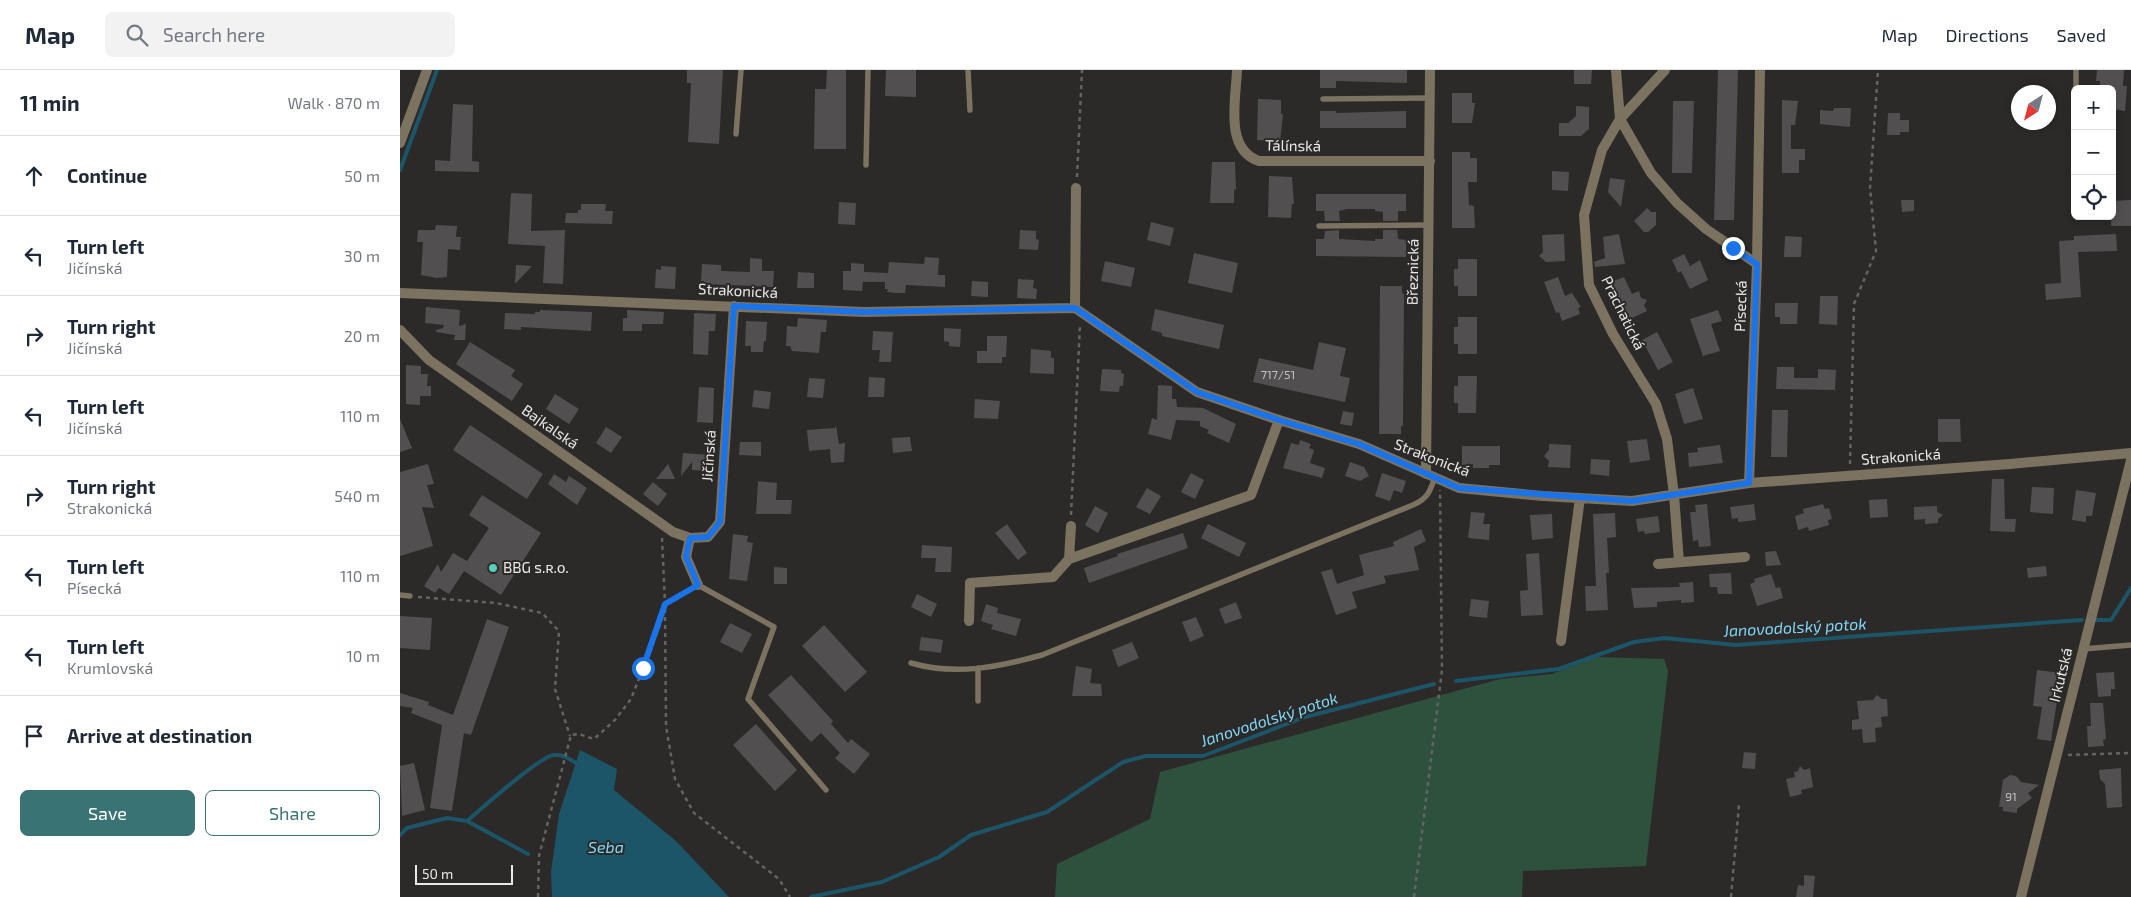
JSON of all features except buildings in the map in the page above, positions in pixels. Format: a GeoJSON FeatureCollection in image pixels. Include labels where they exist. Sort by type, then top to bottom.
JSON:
{"type":"FeatureCollection","features":[{"type":"Feature","properties":{"kind":"street"},"geometry":{"type":"LineString","coordinates":[[400,143],[427,70]]}},
{"type":"Feature","properties":{"kind":"street","name":"Tálínská"},"geometry":{"type":"LineString","coordinates":[[1237,70],[1235,137],[1248,157],[1259,161],[1430,161]]}},
{"type":"Feature","properties":{"kind":"street","name":"Březnická"},"geometry":{"type":"LineString","coordinates":[[1430,70],[1429,225],[1434,477]]}},
{"type":"Feature","properties":{"kind":"street"},"geometry":{"type":"LineString","coordinates":[[1616,70],[1620,119],[1651,172],[1677,203],[1706,229],[1757,264]]}},
{"type":"Feature","properties":{"kind":"street","name":"Prachatická"},"geometry":{"type":"LineString","coordinates":[[1665,70],[1620,119],[1602,150],[1584,215],[1589,285],[1613,334],[1656,404],[1667,439],[1674,494]]}},
{"type":"Feature","properties":{"kind":"street","name":"Písecká"},"geometry":{"type":"LineString","coordinates":[[1749,483],[1757,264],[1760,70]]}},
{"type":"Feature","properties":{"kind":"street"},"geometry":{"type":"LineString","coordinates":[[1075,308],[1076,188]]}},
{"type":"Feature","properties":{"kind":"street","name":"Strakonická"},"geometry":{"type":"LineString","coordinates":[[400,292],[864,312],[1075,308],[1197,392],[1279,420],[1359,444],[1459,488],[1632,501],[1749,483],[2131,453]]}},
{"type":"Feature","properties":{"kind":"street","name":"Jičínská"},"geometry":{"type":"LineString","coordinates":[[690,538],[708,537],[720,522],[734,306]]}},
{"type":"Feature","properties":{"kind":"street","name":"Bajkalská"},"geometry":{"type":"LineString","coordinates":[[400,330],[429,360],[673,532],[690,538]]}},
{"type":"Feature","properties":{"kind":"street"},"geometry":{"type":"LineString","coordinates":[[969,621],[970,583],[1053,577],[1069,559],[1251,495],[1279,420]]}},
{"type":"Feature","properties":{"kind":"street","name":"Irkutská"},"geometry":{"type":"LineString","coordinates":[[2021,897],[2131,460]]}},
{"type":"Feature","properties":{"kind":"street"},"geometry":{"type":"LineString","coordinates":[[1674,494],[1679,562]]}},
{"type":"Feature","properties":{"kind":"street"},"geometry":{"type":"LineString","coordinates":[[1561,641],[1580,498]]}},
{"type":"Feature","properties":{"kind":"street"},"geometry":{"type":"LineString","coordinates":[[1069,559],[1071,526]]}},
{"type":"Feature","properties":{"kind":"street"},"geometry":{"type":"LineString","coordinates":[[690,538],[686,557],[698,585]]}},
{"type":"Feature","properties":{"kind":"street"},"geometry":{"type":"LineString","coordinates":[[1658,564],[1745,557]]}},
{"type":"Feature","properties":{"kind":"lane"},"geometry":{"type":"LineString","coordinates":[[736,134],[741,70]]}},
{"type":"Feature","properties":{"kind":"lane"},"geometry":{"type":"LineString","coordinates":[[866,165],[868,70]]}},
{"type":"Feature","properties":{"kind":"lane"},"geometry":{"type":"LineString","coordinates":[[968,70],[970,110]]}},
{"type":"Feature","properties":{"kind":"lane"},"geometry":{"type":"LineString","coordinates":[[2076,70],[2076,85]]}},
{"type":"Feature","properties":{"kind":"lane"},"geometry":{"type":"LineString","coordinates":[[1323,99],[1430,98]]}},
{"type":"Feature","properties":{"kind":"lane"},"geometry":{"type":"LineString","coordinates":[[1320,226],[1429,225]]}},
{"type":"Feature","properties":{"kind":"lane"},"geometry":{"type":"LineString","coordinates":[[911,663],[936,670],[978,668],[998,666],[1042,655],[1413,506],[1424,500],[1429,494],[1434,477]]}},
{"type":"Feature","properties":{"kind":"lane"},"geometry":{"type":"LineString","coordinates":[[698,585],[774,627],[748,699],[826,790]]}},
{"type":"Feature","properties":{"kind":"lane"},"geometry":{"type":"LineString","coordinates":[[400,595],[410,596]]}},
{"type":"Feature","properties":{"kind":"lane"},"geometry":{"type":"LineString","coordinates":[[2083,649],[2131,645]]}},
{"type":"Feature","properties":{"kind":"lane"},"geometry":{"type":"LineString","coordinates":[[978,668],[978,701]]}},
{"type":"Feature","properties":{"kind":"path"},"geometry":{"type":"LineString","coordinates":[[1076,188],[1082,70]]}},
{"type":"Feature","properties":{"kind":"path"},"geometry":{"type":"LineString","coordinates":[[1850,476],[1854,304],[1876,251],[1870,188],[1878,70]]}},
{"type":"Feature","properties":{"kind":"path"},"geometry":{"type":"LineString","coordinates":[[1071,526],[1080,321],[1075,308]]}},
{"type":"Feature","properties":{"kind":"path"},"geometry":{"type":"LineString","coordinates":[[1414,897],[1442,670],[1434,477]]}},
{"type":"Feature","properties":{"kind":"path"},"geometry":{"type":"LineString","coordinates":[[662,524],[666,726],[675,780],[694,813],[779,879],[790,897]]}},
{"type":"Feature","properties":{"kind":"path"},"geometry":{"type":"LineString","coordinates":[[538,897],[539,856],[571,740],[571,734],[579,734],[594,739],[615,720],[632,699],[660,624],[665,604],[698,585]]}},
{"type":"Feature","properties":{"kind":"path"},"geometry":{"type":"LineString","coordinates":[[410,596],[496,603],[542,613],[559,631],[555,689],[571,740]]}},
{"type":"Feature","properties":{"kind":"path"},"geometry":{"type":"LineString","coordinates":[[2056,756],[2131,752]]}},
{"type":"Feature","properties":{"kind":"path"},"geometry":{"type":"LineString","coordinates":[[1732,897],[1739,805]]}},
{"type":"Feature","properties":{"kind":"green space"},"geometry":{"type":"Polygon","coordinates":[[[1597,657],[1664,659],[1668,671],[1646,866],[1523,871],[1522,897],[1055,897],[1057,864],[1150,819],[1160,772],[1500,679],[1552,674],[1597,657]]]}},
{"type":"Feature","properties":{"kind":"water","name":"Seba"},"geometry":{"type":"Polygon","coordinates":[[[580,750],[617,769],[614,790],[676,841],[729,897],[552,897],[551,872],[559,814],[580,750]]]}},
{"type":"Feature","properties":{"kind":"waterway"},"geometry":{"type":"LineString","coordinates":[[400,170],[437,70]]}},
{"type":"Feature","properties":{"kind":"waterway","name":"Janovodolský potok"},"geometry":{"type":"LineString","coordinates":[[2095,620],[2111,620],[2131,588]]}},
{"type":"Feature","properties":{"kind":"waterway","name":"Janovodolský potok"},"geometry":{"type":"LineString","coordinates":[[1456,681],[1559,669],[1634,642],[1664,638],[1736,645],[2082,620]]}},
{"type":"Feature","properties":{"kind":"waterway","name":"Janovodolský potok"},"geometry":{"type":"LineString","coordinates":[[811,897],[882,882],[939,857],[971,835],[1047,812],[1123,762],[1146,756],[1203,756],[1305,717],[1434,684]]}},
{"type":"Feature","properties":{"kind":"waterway"},"geometry":{"type":"LineString","coordinates":[[467,821],[547,757],[561,755],[579,765]]}},
{"type":"Feature","properties":{"kind":"waterway","name":"Janovodolský potok"},"geometry":{"type":"LineString","coordinates":[[400,835],[407,828],[447,818],[467,821],[528,854]]}},
{"type":"Feature","properties":{"kind":"place","name":"BBG s.ʀ.ᴏ."},"geometry":{"type":"Point","coordinates":[493,568]}},
{"type":"Feature","properties":{"kind":"route"},"geometry":{"type":"LineString","coordinates":[[643,668],[660,624],[665,604],[698,585],[686,557],[690,538],[708,537],[720,522],[734,306],[864,312],[1075,308],[1197,392],[1279,420],[1359,444],[1459,488],[1542,496],[1632,501],[1749,483],[1757,264],[1733,248]]}}]}
